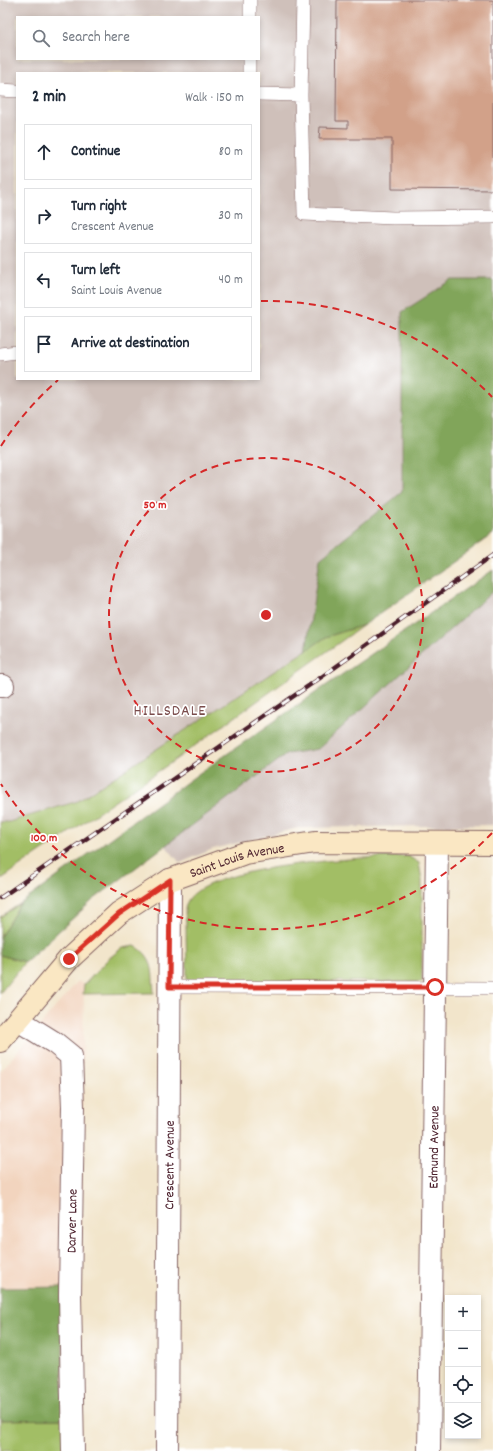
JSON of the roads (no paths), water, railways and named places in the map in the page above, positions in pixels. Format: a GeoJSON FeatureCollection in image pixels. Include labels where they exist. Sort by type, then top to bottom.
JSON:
{"type":"FeatureCollection","features":[{"type":"Feature","properties":{"kind":"street","name":"Saint Louis Avenue"},"geometry":{"type":"LineString","coordinates":[[0,1041],[69,959],[119,914],[170,880],[245,853],[315,842],[493,842]]}},
{"type":"Feature","properties":{"kind":"street","name":"Edmund Avenue"},"geometry":{"type":"LineString","coordinates":[[429,1451],[437,842]]}},
{"type":"Feature","properties":{"kind":"street","name":"Crescent Avenue"},"geometry":{"type":"LineString","coordinates":[[167,1451],[170,880]]}},
{"type":"Feature","properties":{"kind":"street","name":"Darver Lane"},"geometry":{"type":"LineString","coordinates":[[18,1020],[55,1043],[71,1056],[74,1107],[70,1295],[73,1451]]}},
{"type":"Feature","properties":{"kind":"lane"},"geometry":{"type":"LineString","coordinates":[[250,0],[250,16]]}},
{"type":"Feature","properties":{"kind":"lane"},"geometry":{"type":"LineString","coordinates":[[303,0],[301,95],[304,214],[393,218],[493,218]]}},
{"type":"Feature","properties":{"kind":"lane"},"geometry":{"type":"LineString","coordinates":[[249,60],[249,72]]}},
{"type":"Feature","properties":{"kind":"lane"},"geometry":{"type":"LineString","coordinates":[[0,90],[16,91]]}},
{"type":"Feature","properties":{"kind":"lane"},"geometry":{"type":"LineString","coordinates":[[260,94],[301,95]]}},
{"type":"Feature","properties":{"kind":"lane"},"geometry":{"type":"LineString","coordinates":[[0,354],[16,352]]}},
{"type":"Feature","properties":{"kind":"lane"},"geometry":{"type":"LineString","coordinates":[[169,987],[493,988]]}},
{"type":"Feature","properties":{"kind":"railway"},"geometry":{"type":"LineString","coordinates":[[0,898],[320,678],[493,555]]}},
{"type":"Feature","properties":{"kind":"district","name":"HILLSDALE"},"geometry":{"type":"Point","coordinates":[170,709]}}]}
